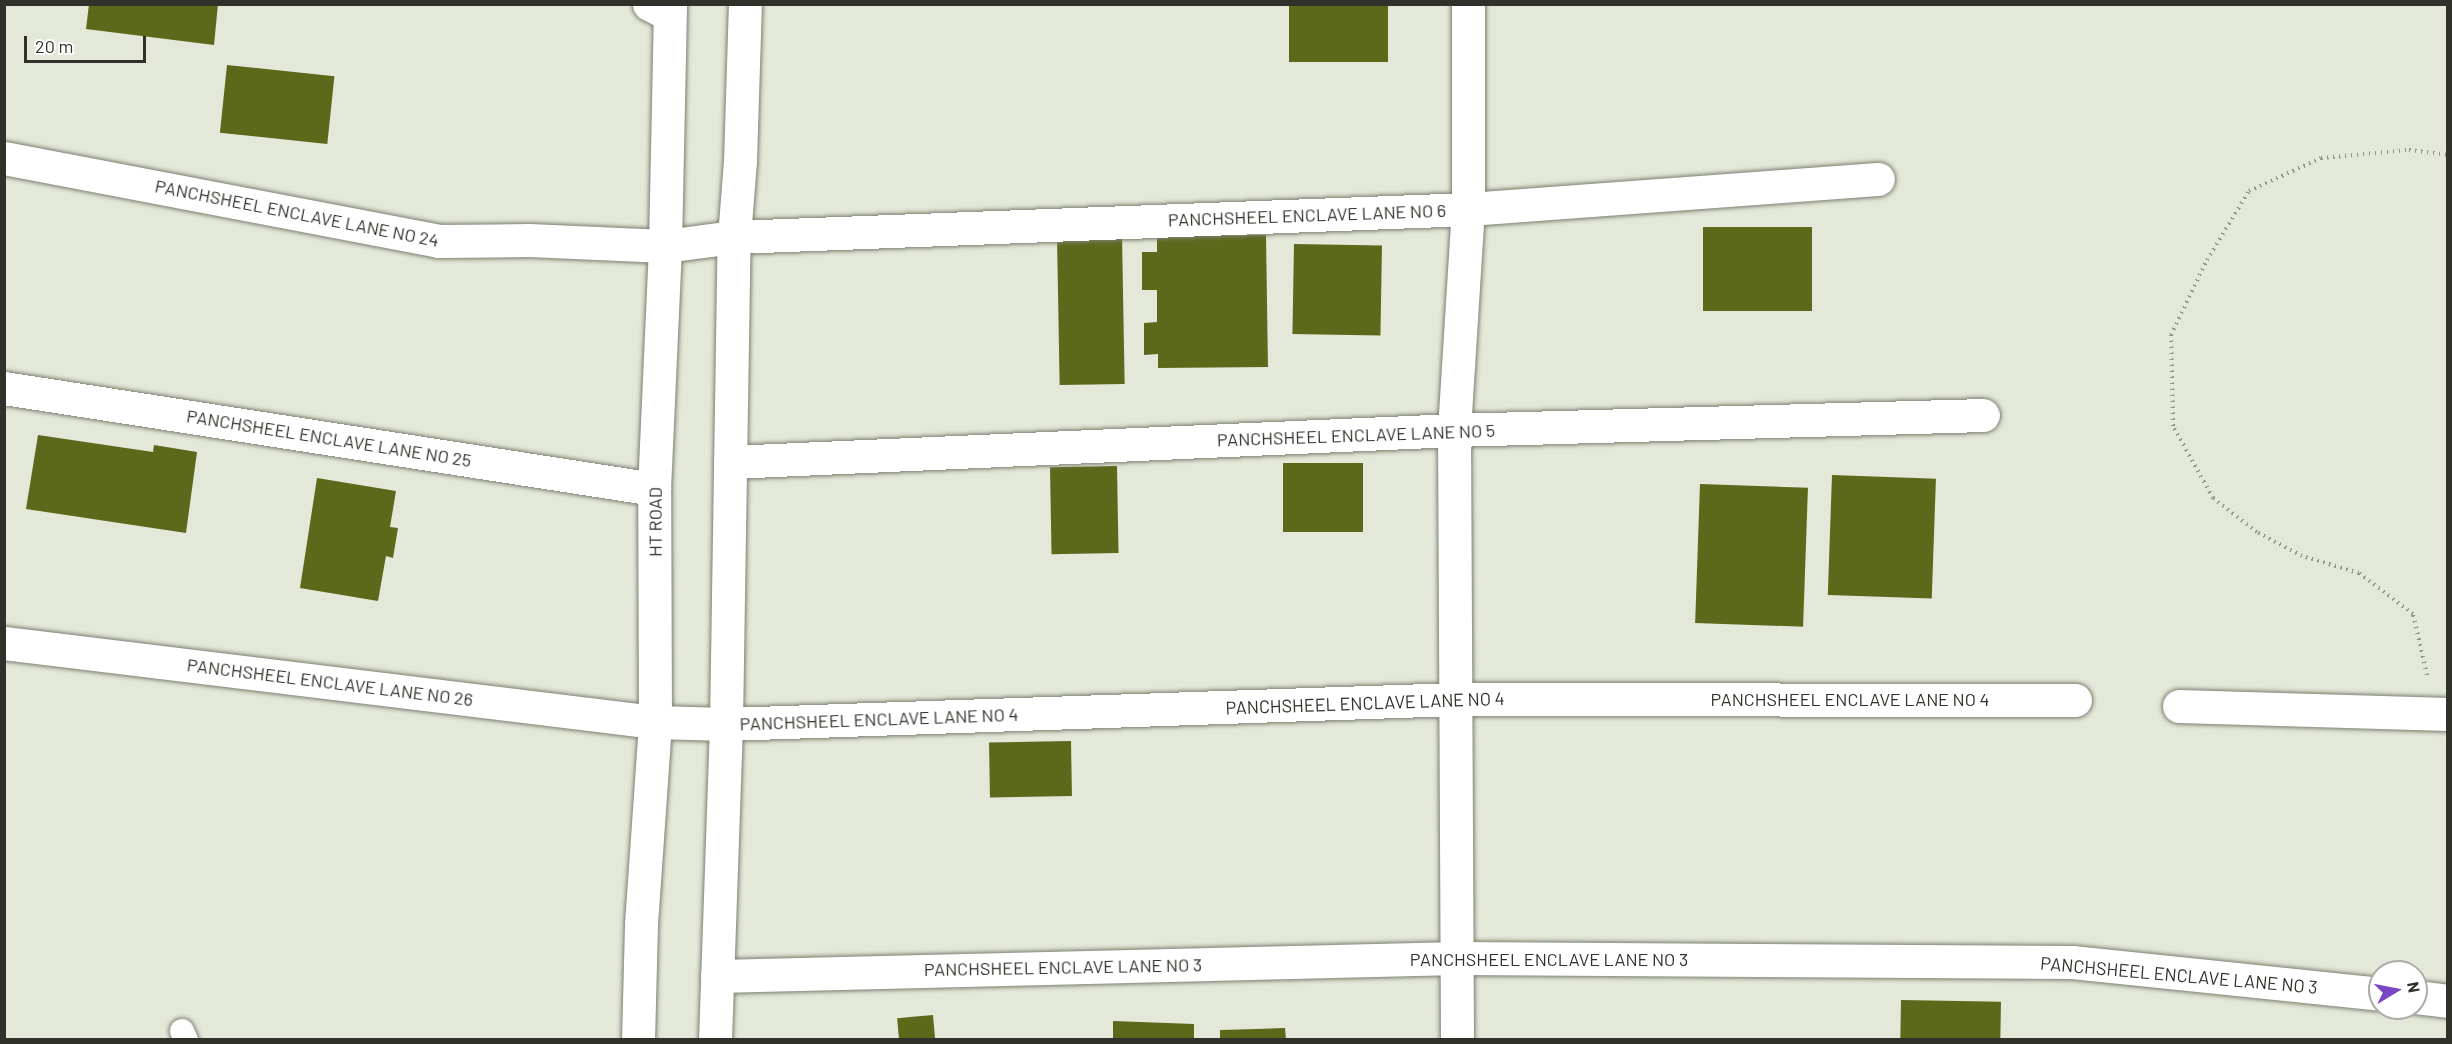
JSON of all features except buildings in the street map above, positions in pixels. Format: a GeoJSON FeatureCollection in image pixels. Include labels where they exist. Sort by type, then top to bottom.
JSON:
{"type":"FeatureCollection","features":[{"type":"Feature","properties":{"kind":"street"},"geometry":{"type":"LineString","coordinates":[[715,1040],[726,724],[734,237],[740,161],[745,4]]}},
{"type":"Feature","properties":{"kind":"street"},"geometry":{"type":"LineString","coordinates":[[1457,1040],[1455,430],[1468,209],[1468,4]]}},
{"type":"Feature","properties":{"kind":"street","name":"HT ROAD"},"geometry":{"type":"LineString","coordinates":[[638,1040],[641,924],[654,722],[654,489],[665,246],[663,8]]}},
{"type":"Feature","properties":{"kind":"street","name":"PANCHSHEEL ENCLAVE LANE NO 24"},"geometry":{"type":"LineString","coordinates":[[4,158],[438,241],[529,240],[665,246],[734,237]]}},
{"type":"Feature","properties":{"kind":"street","name":"PANCHSHEEL ENCLAVE LANE NO 6"},"geometry":{"type":"LineString","coordinates":[[734,237],[1468,209],[1878,179]]}},
{"type":"Feature","properties":{"kind":"street","name":"PANCHSHEEL ENCLAVE LANE NO 25"},"geometry":{"type":"LineString","coordinates":[[4,388],[654,489]]}},
{"type":"Feature","properties":{"kind":"street","name":"PANCHSHEEL ENCLAVE LANE NO 5"},"geometry":{"type":"LineString","coordinates":[[730,462],[1455,430],[1983,415]]}},
{"type":"Feature","properties":{"kind":"street","name":"PANCHSHEEL ENCLAVE LANE NO 26"},"geometry":{"type":"LineString","coordinates":[[4,644],[654,722]]}},
{"type":"Feature","properties":{"kind":"street","name":"PANCHSHEEL ENCLAVE LANE NO 4"},"geometry":{"type":"LineString","coordinates":[[654,722],[726,724],[1455,699],[2075,700]]}},
{"type":"Feature","properties":{"kind":"street"},"geometry":{"type":"LineString","coordinates":[[2179,706],[2441,714]]}},
{"type":"Feature","properties":{"kind":"street","name":"PANCHSHEEL ENCLAVE LANE NO 3"},"geometry":{"type":"LineString","coordinates":[[717,976],[1458,957],[2072,962],[2368,993]]}},
{"type":"Feature","properties":{"kind":"street"},"geometry":{"type":"LineString","coordinates":[[2428,999],[2448,1001]]}},
{"type":"Feature","properties":{"kind":"path"},"geometry":{"type":"LineString","coordinates":[[2441,714],[2413,614],[2359,573],[2302,556],[2257,532],[2213,498],[2173,426],[2171,335],[2207,260],[2249,190],[2321,158],[2409,150],[2448,155]]}}]}
